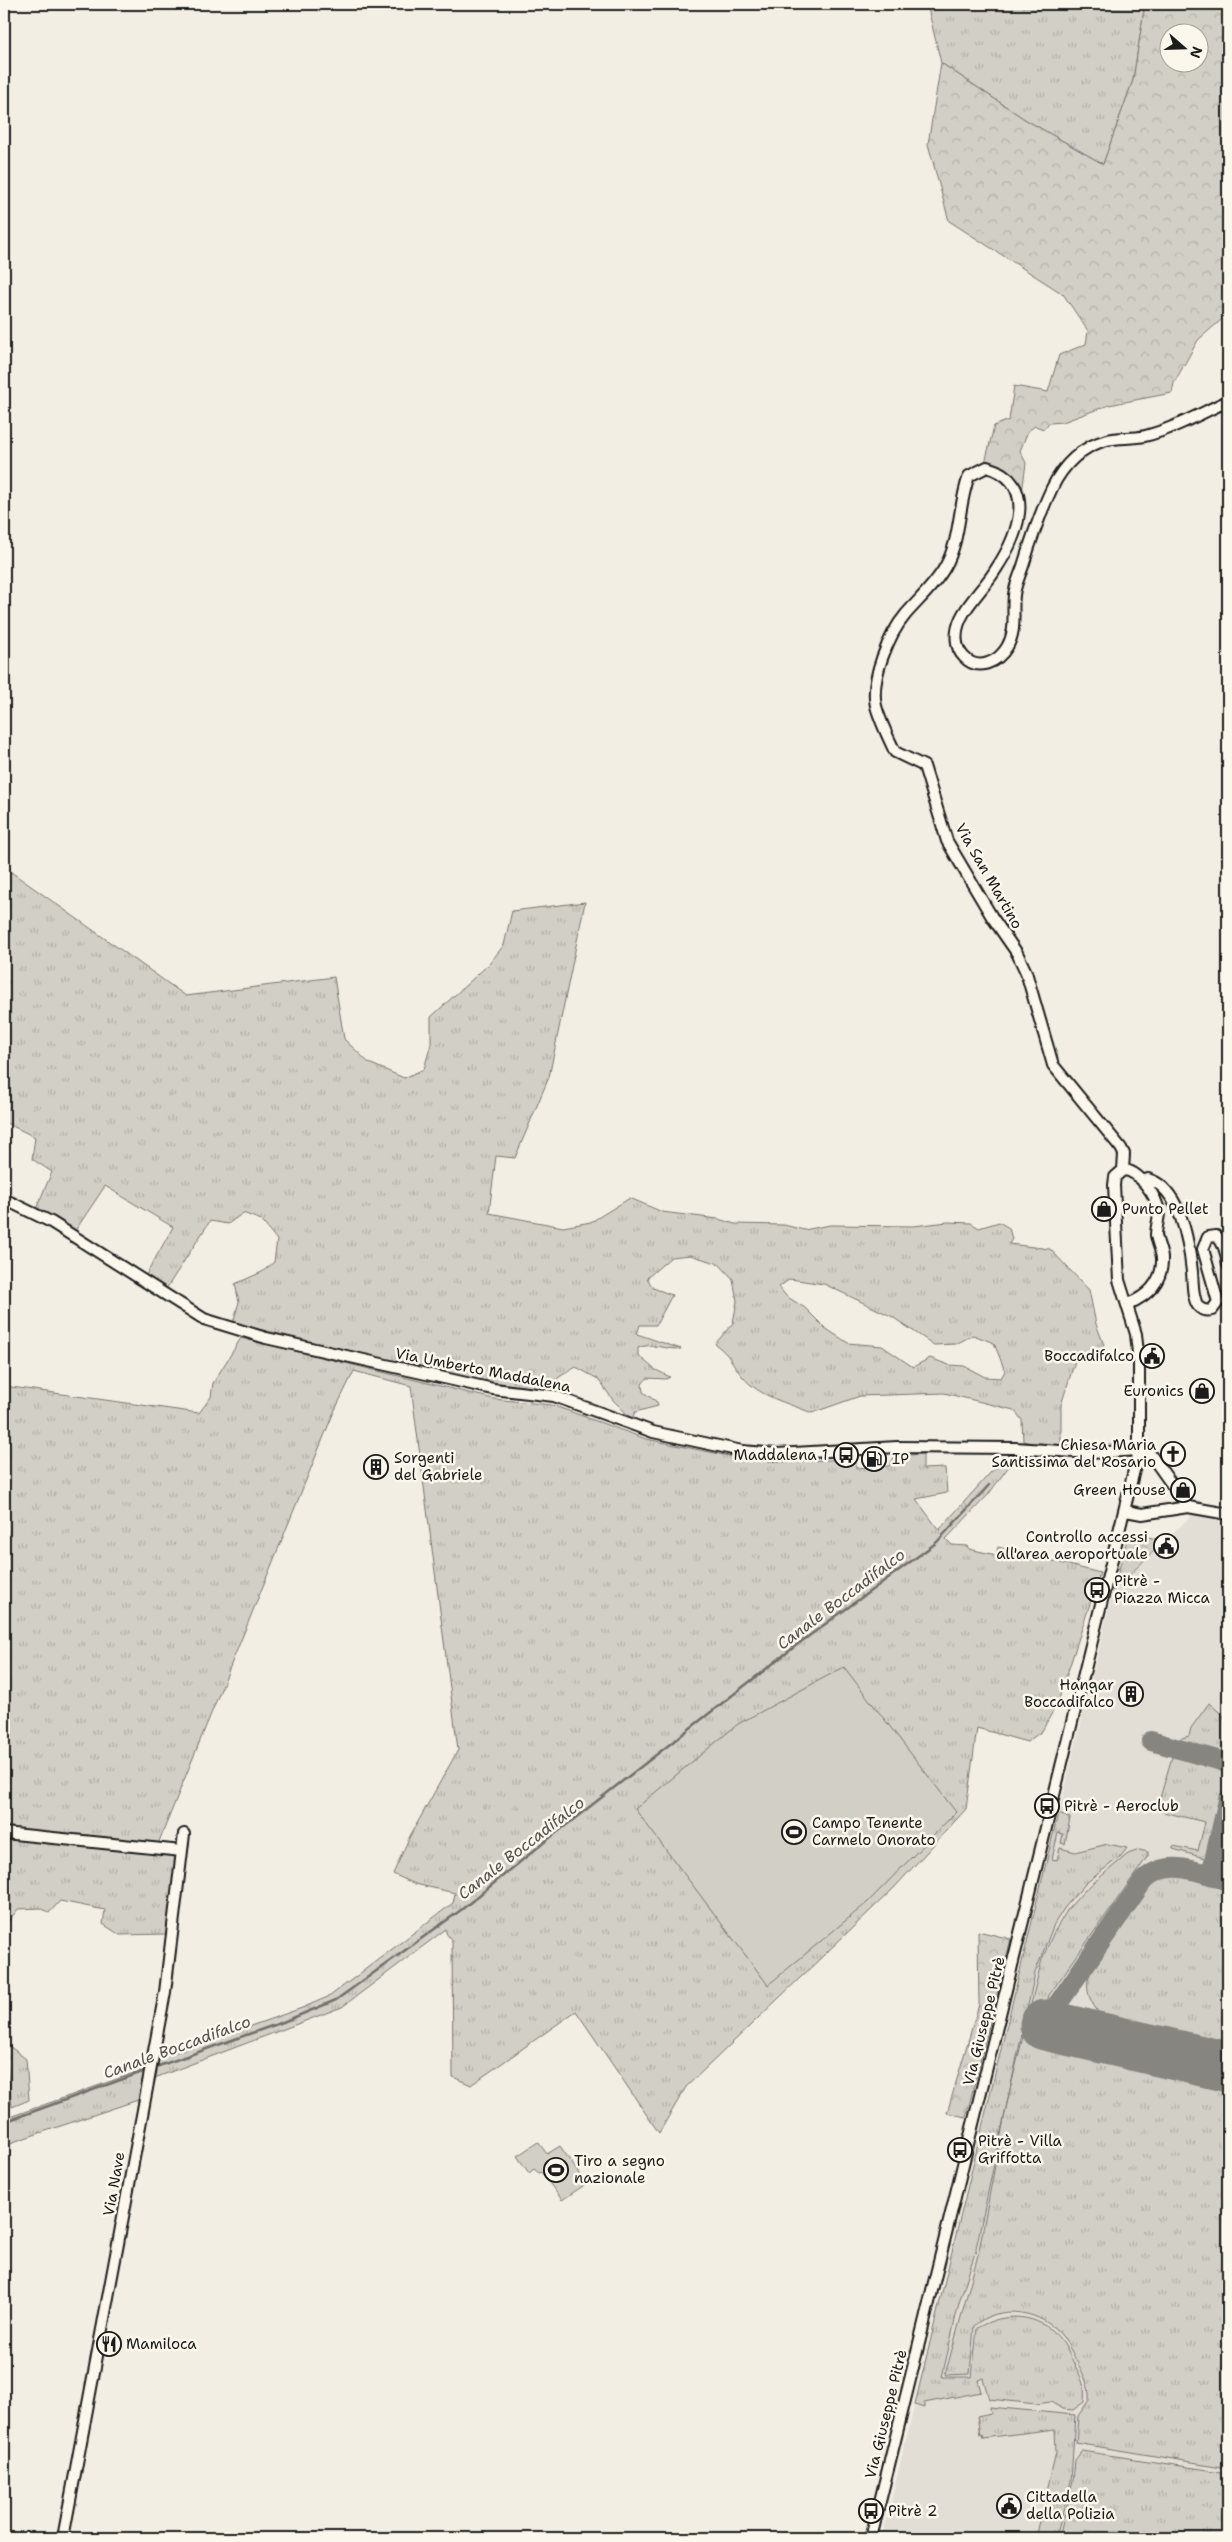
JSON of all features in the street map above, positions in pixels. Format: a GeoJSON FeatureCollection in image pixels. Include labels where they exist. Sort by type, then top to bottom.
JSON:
{"type":"FeatureCollection","features":[{"type":"Feature","properties":{"kind":"street","name":"Via San Martino"},"geometry":{"type":"LineString","coordinates":[[1123,1170],[1124,1154],[1121,1148],[1053,1065],[1026,972],[947,840],[924,766],[895,752],[876,704],[876,682],[882,658],[893,632],[906,614],[931,589],[946,567],[955,545],[962,495],[969,476],[987,467],[1001,471],[1016,486],[1020,502],[1019,517],[1011,542],[997,568],[961,618],[956,634],[957,648],[964,658],[973,663],[984,665],[998,659],[1008,646],[1014,627],[1014,594],[1032,538],[1052,487],[1070,461],[1090,446],[1108,440],[1144,436],[1190,419],[1228,401]]}},
{"type":"Feature","properties":{"kind":"street"},"geometry":{"type":"LineString","coordinates":[[1123,1170],[1130,1170],[1143,1182],[1158,1208],[1156,1234],[1162,1256],[1162,1268],[1152,1289],[1140,1299],[1128,1304]]}},
{"type":"Feature","properties":{"kind":"street","name":"Via Giuseppe Pitrè"},"geometry":{"type":"LineString","coordinates":[[871,2538],[1126,1510],[1139,1450],[1139,1363],[1136,1334],[1119,1280],[1114,1184],[1115,1177],[1123,1170]]}},
{"type":"Feature","properties":{"kind":"street"},"geometry":{"type":"LineString","coordinates":[[1143,1182],[1148,1179],[1153,1180],[1167,1190],[1176,1201],[1190,1256],[1195,1298],[1199,1308],[1212,1310],[1218,1302],[1203,1249],[1208,1237],[1216,1236],[1220,1238],[1224,1246],[1228,1265]]}},
{"type":"Feature","properties":{"kind":"street","name":"Via Umberto Maddalena"},"geometry":{"type":"LineString","coordinates":[[4,1199],[51,1222],[141,1280],[204,1318],[223,1326],[266,1338],[455,1381],[494,1389],[554,1396],[653,1432],[721,1447],[777,1454],[897,1447],[1016,1448],[1090,1453],[1139,1450]]}},
{"type":"Feature","properties":{"kind":"street"},"geometry":{"type":"LineString","coordinates":[[1139,1450],[1150,1454],[1188,1507]]}},
{"type":"Feature","properties":{"kind":"street"},"geometry":{"type":"LineString","coordinates":[[1126,1510],[1142,1514],[1188,1507],[1228,1514]]}},
{"type":"Feature","properties":{"kind":"street"},"geometry":{"type":"LineString","coordinates":[[4,1832],[182,1851]]}},
{"type":"Feature","properties":{"kind":"street","name":"Via Nave"},"geometry":{"type":"LineString","coordinates":[[63,2538],[165,1992],[184,1834]]}},
{"type":"Feature","properties":{"kind":"shaded area"},"geometry":{"type":"Polygon","coordinates":[[[1196,1511],[1228,1518],[1228,2538],[882,2538],[1113,1591],[1196,1511]]]}},
{"type":"Feature","properties":{"kind":"green space"},"geometry":{"type":"Polygon","coordinates":[[[927,4],[1145,4],[1133,80],[1103,164],[1026,120],[941,63],[927,4]]]}},
{"type":"Feature","properties":{"kind":"green space"},"geometry":{"type":"Polygon","coordinates":[[[1145,4],[1228,4],[1228,314],[1198,340],[1174,383],[1172,393],[1109,405],[1063,422],[1049,423],[1044,429],[1035,426],[1028,431],[1020,451],[1026,463],[1022,493],[1008,472],[985,463],[994,426],[1009,420],[1014,386],[1048,392],[1059,355],[1086,344],[1088,331],[1063,294],[949,221],[928,144],[941,63],[1026,120],[1103,164],[1133,80],[1145,4]]]}},
{"type":"Feature","properties":{"kind":"green space"},"geometry":{"type":"Polygon","coordinates":[[[4,867],[186,996],[334,977],[344,1039],[369,1063],[404,1078],[424,1069],[431,1044],[431,1017],[489,964],[504,945],[512,911],[585,902],[549,1077],[515,1158],[496,1156],[489,1213],[563,1227],[591,1222],[630,1198],[662,1212],[718,1219],[735,1224],[784,1225],[804,1230],[830,1225],[913,1226],[948,1222],[971,1223],[979,1228],[999,1222],[1009,1228],[1012,1239],[1009,1244],[1050,1249],[1089,1290],[1096,1324],[1104,1345],[1104,1360],[1077,1355],[1061,1405],[1061,1446],[1036,1445],[1023,1441],[1022,1420],[1014,1410],[944,1393],[860,1396],[812,1413],[774,1399],[757,1389],[742,1376],[727,1355],[715,1344],[733,1323],[737,1301],[733,1279],[719,1264],[690,1255],[671,1257],[647,1278],[653,1288],[672,1295],[656,1325],[640,1325],[637,1334],[681,1349],[653,1346],[638,1348],[638,1355],[654,1369],[670,1377],[666,1379],[647,1378],[642,1384],[643,1392],[657,1402],[658,1406],[635,1412],[632,1419],[613,1400],[598,1379],[576,1367],[559,1377],[549,1390],[465,1378],[233,1323],[239,1302],[235,1284],[262,1272],[274,1262],[277,1240],[261,1220],[243,1213],[228,1224],[210,1221],[166,1289],[146,1275],[173,1227],[105,1186],[75,1231],[36,1209],[52,1172],[32,1159],[35,1137],[4,1122],[4,867]],[[790,1279],[779,1287],[786,1296],[805,1308],[825,1328],[848,1343],[882,1346],[913,1367],[930,1358],[949,1365],[964,1366],[985,1377],[1001,1378],[1005,1371],[994,1343],[973,1335],[956,1344],[934,1345],[891,1316],[824,1284],[790,1279]]]}},
{"type":"Feature","properties":{"kind":"green space"},"geometry":{"type":"Polygon","coordinates":[[[241,1338],[494,1399],[552,1405],[646,1439],[734,1457],[779,1462],[855,1459],[856,1468],[889,1466],[895,1456],[923,1454],[923,1469],[945,1468],[947,1493],[916,1499],[939,1530],[991,1472],[1014,1454],[1017,1455],[988,1495],[946,1539],[952,1545],[967,1546],[969,1549],[996,1555],[998,1547],[1100,1573],[1058,1702],[1042,1731],[1027,1742],[977,1728],[966,1809],[894,1888],[686,2087],[659,2133],[576,2011],[471,2085],[453,2077],[452,1941],[446,1933],[446,1929],[342,2007],[152,2079],[156,2059],[302,2008],[330,1996],[453,1903],[455,1893],[415,1884],[393,1874],[410,1836],[458,1750],[411,1386],[354,1371],[333,1414],[158,1844],[4,1829],[4,1386],[199,1413],[211,1397],[213,1383],[241,1338]]]}},
{"type":"Feature","properties":{"kind":"green space"},"geometry":{"type":"Polygon","coordinates":[[[1129,1532],[1164,1541],[1113,1591],[1129,1532]]]}},
{"type":"Feature","properties":{"kind":"green space","name":"Campo Tenente Carmelo Onorato"},"geometry":{"type":"Polygon","coordinates":[[[844,1667],[956,1812],[868,1902],[768,1985],[635,1809],[738,1724],[844,1667]]]}},
{"type":"Feature","properties":{"kind":"green space"},"geometry":{"type":"Polygon","coordinates":[[[1209,1703],[1228,1720],[1228,1757],[1178,1743],[1179,1739],[1189,1736],[1191,1728],[1209,1703]]]}},
{"type":"Feature","properties":{"kind":"green space"},"geometry":{"type":"Polygon","coordinates":[[[1174,1750],[1221,1761],[1228,1767],[1228,1789],[1211,1860],[1173,1849],[1173,1846],[1198,1851],[1205,1822],[1163,1812],[1160,1809],[1160,1798],[1174,1750]]]}},
{"type":"Feature","properties":{"kind":"green space"},"geometry":{"type":"Polygon","coordinates":[[[1058,1814],[1070,1818],[1065,1844],[1061,1843],[1063,1834],[1058,1833],[1052,1859],[1057,1860],[1060,1848],[1075,1852],[1108,1844],[1127,1848],[1121,1856],[1086,1883],[1065,1907],[1054,1924],[1035,1973],[975,2253],[959,2303],[942,2377],[972,2377],[977,2328],[998,2319],[1020,2317],[1042,2324],[1062,2341],[1082,2381],[1084,2402],[1073,2410],[1062,2409],[1051,2402],[1036,2404],[989,2399],[983,2378],[978,2380],[981,2392],[924,2403],[924,2407],[915,2404],[1058,1814]]]}},
{"type":"Feature","properties":{"kind":"green space"},"geometry":{"type":"Polygon","coordinates":[[[4,1837],[176,1855],[167,1934],[120,1935],[103,1924],[105,1910],[60,1901],[49,1913],[41,1908],[18,1909],[4,1927],[4,1837]]]}},
{"type":"Feature","properties":{"kind":"green space"},"geometry":{"type":"Polygon","coordinates":[[[1139,1850],[1148,1852],[1148,1856],[1049,1995],[1037,2046],[1228,2091],[1228,2468],[1076,2443],[1078,2416],[1089,2400],[1089,2390],[1086,2381],[1063,2337],[1044,2321],[1032,2316],[1008,2312],[984,2319],[974,2326],[970,2374],[945,2375],[978,2255],[1008,2098],[1042,1959],[1054,1932],[1068,1909],[1085,1890],[1111,1868],[1128,1854],[1139,1850]]]}},
{"type":"Feature","properties":{"kind":"green space"},"geometry":{"type":"Polygon","coordinates":[[[1176,1875],[1203,1881],[1228,1892],[1228,2046],[1103,2017],[1095,2008],[1088,1992],[1090,1974],[1155,1880],[1176,1875]]]}},
{"type":"Feature","properties":{"kind":"green space"},"geometry":{"type":"Polygon","coordinates":[[[978,1931],[1011,1939],[966,2117],[947,2113],[979,2004],[978,1931]]]}},
{"type":"Feature","properties":{"kind":"green space"},"geometry":{"type":"Polygon","coordinates":[[[4,2042],[26,2059],[29,2100],[12,2107],[4,2042]]]}},
{"type":"Feature","properties":{"kind":"green space"},"geometry":{"type":"Polygon","coordinates":[[[145,2069],[138,2100],[4,2145],[4,2119],[145,2069]]]}},
{"type":"Feature","properties":{"kind":"green space","name":"Tiro a segno nazionale"},"geometry":{"type":"Polygon","coordinates":[[[538,2142],[547,2154],[560,2146],[586,2184],[562,2200],[541,2172],[539,2173],[534,2169],[529,2173],[517,2156],[538,2142]]]}},
{"type":"Feature","properties":{"kind":"green space"},"geometry":{"type":"Polygon","coordinates":[[[990,2407],[1075,2415],[1071,2481],[1056,2538],[1036,2538],[1056,2452],[1055,2429],[983,2438],[982,2434],[980,2435],[977,2416],[991,2413],[990,2407]]]}},
{"type":"Feature","properties":{"kind":"green space"},"geometry":{"type":"Polygon","coordinates":[[[1082,2451],[1228,2473],[1228,2538],[1059,2538],[1073,2481],[1075,2460],[1082,2451]]]}},
{"type":"Feature","properties":{"kind":"waterway","name":"Canale Boccadifalco"},"geometry":{"type":"LineString","coordinates":[[153,2068],[283,2022],[336,2000],[461,1910],[542,1844],[798,1644],[936,1543],[989,1485]]}},
{"type":"Feature","properties":{"kind":"waterway","name":"Canale Boccadifalco"},"geometry":{"type":"LineString","coordinates":[[4,2122],[148,2070]]}},
{"type":"Feature","properties":{"kind":"taxiway"},"geometry":{"type":"LineString","coordinates":[[1151,1741],[1228,1763]]}},
{"type":"Feature","properties":{"kind":"taxiway"},"geometry":{"type":"LineString","coordinates":[[1213,1865],[1228,1800]]}},
{"type":"Feature","properties":{"kind":"taxiway"},"geometry":{"type":"LineString","coordinates":[[1051,2026],[1057,2005],[1143,1881],[1152,1873],[1162,1869],[1184,1869],[1228,1880]]}},
{"type":"Feature","properties":{"kind":"runway"},"geometry":{"type":"LineString","coordinates":[[1045,2025],[1228,2067]]}},
{"type":"Feature","properties":{"kind":"place","name":"Punto Pellet"},"geometry":{"type":"Point","coordinates":[1104,1209]}},
{"type":"Feature","properties":{"kind":"place","name":"Boccadifalco"},"geometry":{"type":"Point","coordinates":[1152,1356]}},
{"type":"Feature","properties":{"kind":"place","name":"Euronics"},"geometry":{"type":"Point","coordinates":[1202,1391]}},
{"type":"Feature","properties":{"kind":"place","name":"Chiesa Maria Santissima del Rosario"},"geometry":{"type":"Point","coordinates":[1173,1454]}},
{"type":"Feature","properties":{"kind":"place","name":"Maddalena 1"},"geometry":{"type":"Point","coordinates":[846,1455]}},
{"type":"Feature","properties":{"kind":"place","name":"IP"},"geometry":{"type":"Point","coordinates":[874,1459]}},
{"type":"Feature","properties":{"kind":"place","name":"Sorgenti del Gabriele"},"geometry":{"type":"Point","coordinates":[376,1467]}},
{"type":"Feature","properties":{"kind":"place","name":"Green House"},"geometry":{"type":"Point","coordinates":[1183,1490]}},
{"type":"Feature","properties":{"kind":"place","name":"Controllo accessi all'area aeroportuale"},"geometry":{"type":"Point","coordinates":[1166,1546]}},
{"type":"Feature","properties":{"kind":"place","name":"Pitrè - Piazza Micca"},"geometry":{"type":"Point","coordinates":[1097,1590]}},
{"type":"Feature","properties":{"kind":"place","name":"Hangar Boccadifalco"},"geometry":{"type":"Point","coordinates":[1131,1694]}},
{"type":"Feature","properties":{"kind":"place","name":"Pitrè - Aeroclub"},"geometry":{"type":"Point","coordinates":[1047,1806]}},
{"type":"Feature","properties":{"kind":"place","name":"Campo Tenente Carmelo Onorato"},"geometry":{"type":"Point","coordinates":[794,1832]}},
{"type":"Feature","properties":{"kind":"place","name":"Pitrè - Villa Griffotta"},"geometry":{"type":"Point","coordinates":[960,2150]}},
{"type":"Feature","properties":{"kind":"place","name":"Tiro a segno nazionale"},"geometry":{"type":"Point","coordinates":[556,2170]}},
{"type":"Feature","properties":{"kind":"place","name":"Mamiloca"},"geometry":{"type":"Point","coordinates":[109,2344]}},
{"type":"Feature","properties":{"kind":"place","name":"Cittadella della Polizia"},"geometry":{"type":"Point","coordinates":[1009,2506]}},
{"type":"Feature","properties":{"kind":"place","name":"Pitrè 2"},"geometry":{"type":"Point","coordinates":[871,2511]}}]}
